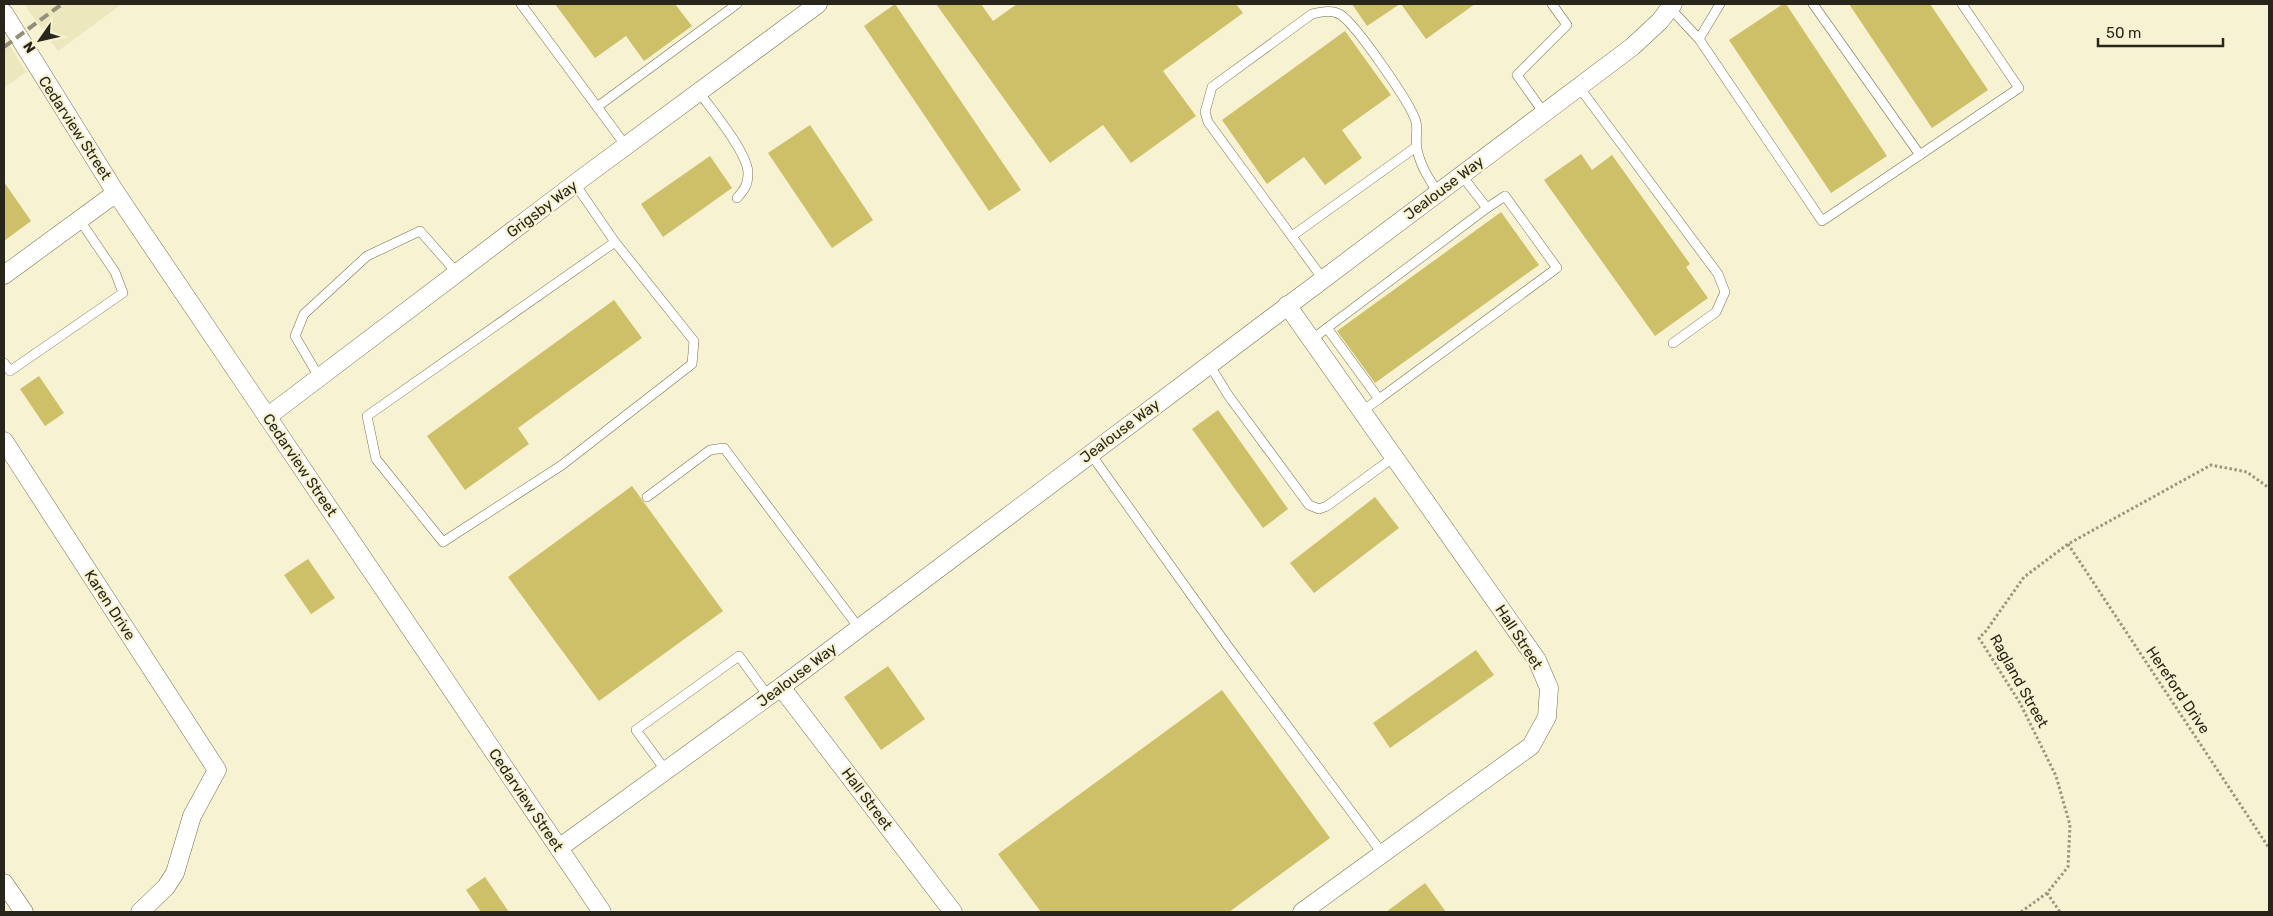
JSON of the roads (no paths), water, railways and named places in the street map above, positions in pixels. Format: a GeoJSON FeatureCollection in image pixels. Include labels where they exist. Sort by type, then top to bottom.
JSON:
{"type":"FeatureCollection","features":[{"type":"Feature","properties":{"kind":"street","name":"Grigsby Way"},"geometry":{"type":"LineString","coordinates":[[267,417],[575,184],[818,4]]}},
{"type":"Feature","properties":{"kind":"street","name":"Jealouse Way"},"geometry":{"type":"LineString","coordinates":[[559,848],[775,691],[1632,48],[1660,21],[1671,6]]}},
{"type":"Feature","properties":{"kind":"street","name":"Cedarview Street"},"geometry":{"type":"LineString","coordinates":[[4,13],[116,192],[602,912]]}},
{"type":"Feature","properties":{"kind":"street"},"geometry":{"type":"LineString","coordinates":[[4,275],[116,192]]}},
{"type":"Feature","properties":{"kind":"street","name":"Hall Street"},"geometry":{"type":"LineString","coordinates":[[1287,305],[1538,660],[1549,688],[1547,717],[1531,746],[1302,912]]}},
{"type":"Feature","properties":{"kind":"street","name":"Karen Drive"},"geometry":{"type":"LineString","coordinates":[[4,441],[217,770],[192,816],[175,873],[166,887],[140,912]]}},
{"type":"Feature","properties":{"kind":"street","name":"Hall Street"},"geometry":{"type":"LineString","coordinates":[[775,691],[954,912]]}},
{"type":"Feature","properties":{"kind":"street"},"geometry":{"type":"LineString","coordinates":[[4,883],[24,912]]}},
{"type":"Feature","properties":{"kind":"lane"},"geometry":{"type":"LineString","coordinates":[[521,4],[626,146]]}},
{"type":"Feature","properties":{"kind":"lane"},"geometry":{"type":"LineString","coordinates":[[597,108],[737,4]]}},
{"type":"Feature","properties":{"kind":"lane"},"geometry":{"type":"LineString","coordinates":[[1544,113],[1517,75],[1566,25],[1552,4]]}},
{"type":"Feature","properties":{"kind":"lane"},"geometry":{"type":"LineString","coordinates":[[1699,39],[1720,4]]}},
{"type":"Feature","properties":{"kind":"lane"},"geometry":{"type":"LineString","coordinates":[[1813,4],[1920,155]]}},
{"type":"Feature","properties":{"kind":"lane"},"geometry":{"type":"LineString","coordinates":[[1671,6],[1699,39],[1822,221],[2019,88],[1962,4]]}},
{"type":"Feature","properties":{"kind":"lane"},"geometry":{"type":"LineString","coordinates":[[1323,279],[1208,122],[1205,112],[1212,87],[1312,14],[1326,11],[1340,14],[1353,26],[1409,106],[1416,122],[1416,147],[1421,164],[1438,193]]}},
{"type":"Feature","properties":{"kind":"lane"},"geometry":{"type":"LineString","coordinates":[[1579,87],[1718,274],[1725,292],[1716,312],[1673,343]]}},
{"type":"Feature","properties":{"kind":"lane"},"geometry":{"type":"LineString","coordinates":[[699,92],[744,158],[749,172],[747,185],[737,198]]}},
{"type":"Feature","properties":{"kind":"lane"},"geometry":{"type":"LineString","coordinates":[[1292,236],[1416,147]]}},
{"type":"Feature","properties":{"kind":"lane"},"geometry":{"type":"LineString","coordinates":[[1462,176],[1488,208]]}},
{"type":"Feature","properties":{"kind":"lane"},"geometry":{"type":"LineString","coordinates":[[575,184],[615,242],[694,340],[692,364],[562,465],[442,542],[376,459],[367,416],[615,242]]}},
{"type":"Feature","properties":{"kind":"lane"},"geometry":{"type":"LineString","coordinates":[[1311,340],[1505,196],[1557,268],[1362,411]]}},
{"type":"Feature","properties":{"kind":"lane"},"geometry":{"type":"LineString","coordinates":[[4,363],[10,371],[123,293],[115,272],[79,219]]}},
{"type":"Feature","properties":{"kind":"lane"},"geometry":{"type":"LineString","coordinates":[[320,377],[295,336],[304,314],[367,256],[420,231],[457,273]]}},
{"type":"Feature","properties":{"kind":"lane"},"geometry":{"type":"LineString","coordinates":[[1327,328],[1379,399]]}},
{"type":"Feature","properties":{"kind":"lane"},"geometry":{"type":"LineString","coordinates":[[1209,364],[1228,396],[1308,505],[1319,509],[1327,506],[1394,457]]}},
{"type":"Feature","properties":{"kind":"lane"},"geometry":{"type":"LineString","coordinates":[[647,497],[710,450],[724,448],[859,628]]}},
{"type":"Feature","properties":{"kind":"lane"},"geometry":{"type":"LineString","coordinates":[[1090,453],[1227,645],[1382,854]]}},
{"type":"Feature","properties":{"kind":"lane"},"geometry":{"type":"LineString","coordinates":[[666,771],[636,730],[644,724],[739,656],[775,691]]}},
{"type":"Feature","properties":{"kind":"railway"},"geometry":{"type":"LineString","coordinates":[[4,47],[62,4]]}}]}
